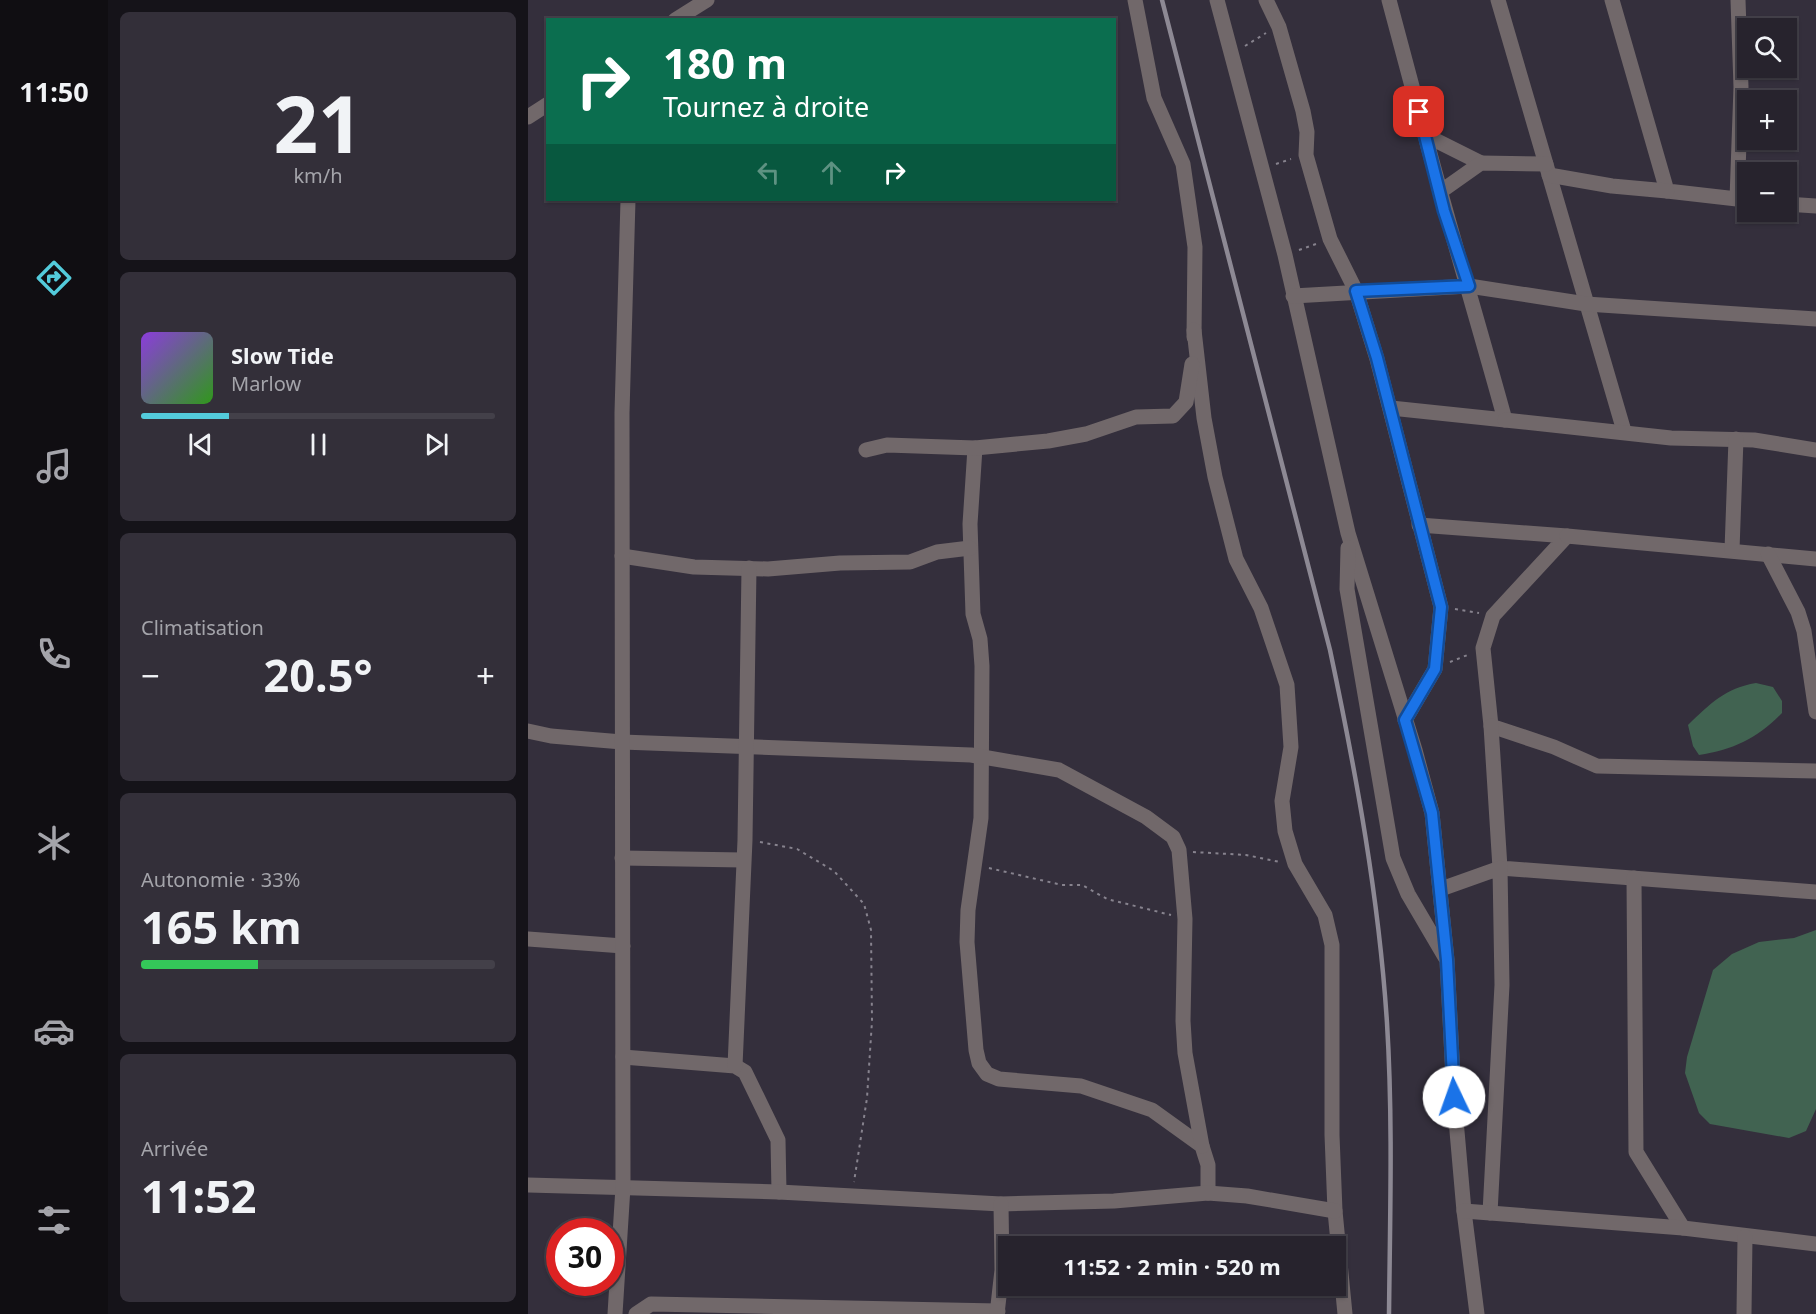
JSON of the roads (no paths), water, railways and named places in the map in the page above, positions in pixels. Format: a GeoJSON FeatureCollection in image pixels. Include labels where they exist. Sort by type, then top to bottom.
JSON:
{"type":"FeatureCollection","features":[{"type":"Feature","properties":{"kind":"street"},"geometry":{"type":"LineString","coordinates":[[678,18],[707,0]]}},
{"type":"Feature","properties":{"kind":"street"},"geometry":{"type":"LineString","coordinates":[[866,450],[887,445],[975,448],[1048,441],[1098,431],[1136,417],[1173,416],[1181,409],[1188,397],[1194,330],[1195,247],[1184,164],[1154,98],[1135,0]]}},
{"type":"Feature","properties":{"kind":"street"},"geometry":{"type":"LineString","coordinates":[[1217,0],[1285,255],[1348,533],[1432,813],[1447,960],[1454,1097],[1464,1211],[1477,1314]]}},
{"type":"Feature","properties":{"kind":"street"},"geometry":{"type":"LineString","coordinates":[[1266,0],[1279,27],[1303,111],[1306,155],[1330,239],[1356,291],[1390,408],[1441,607],[1435,669],[1405,720]]}},
{"type":"Feature","properties":{"kind":"street"},"geometry":{"type":"LineString","coordinates":[[1389,0],[1440,192],[1469,286],[1505,420]]}},
{"type":"Feature","properties":{"kind":"street"},"geometry":{"type":"LineString","coordinates":[[1498,0],[1624,431]]}},
{"type":"Feature","properties":{"kind":"street"},"geometry":{"type":"LineString","coordinates":[[1612,0],[1666,191]]}},
{"type":"Feature","properties":{"kind":"street"},"geometry":{"type":"LineString","coordinates":[[1738,0],[1742,162]]}},
{"type":"Feature","properties":{"kind":"street"},"geometry":{"type":"LineString","coordinates":[[528,117],[546,105]]}},
{"type":"Feature","properties":{"kind":"street"},"geometry":{"type":"LineString","coordinates":[[1425,135],[1480,163],[1548,170],[1612,186],[1737,199]]}},
{"type":"Feature","properties":{"kind":"street"},"geometry":{"type":"LineString","coordinates":[[1440,192],[1480,163]]}},
{"type":"Feature","properties":{"kind":"street"},"geometry":{"type":"LineString","coordinates":[[615,1314],[623,1187],[622,413],[628,201]]}},
{"type":"Feature","properties":{"kind":"street"},"geometry":{"type":"LineString","coordinates":[[1797,205],[1816,206]]}},
{"type":"Feature","properties":{"kind":"street"},"geometry":{"type":"LineString","coordinates":[[1293,296],[1469,286],[1586,304],[1816,319]]}},
{"type":"Feature","properties":{"kind":"street"},"geometry":{"type":"LineString","coordinates":[[1194,330],[1204,418],[1215,477],[1236,559],[1261,608],[1287,685],[1291,747],[1282,801],[1285,831],[1294,864],[1325,915],[1332,945],[1335,1211],[1345,1314]]}},
{"type":"Feature","properties":{"kind":"street"},"geometry":{"type":"LineString","coordinates":[[1390,408],[1624,431],[1671,438],[1736,439],[1816,450]]}},
{"type":"Feature","properties":{"kind":"street"},"geometry":{"type":"LineString","coordinates":[[1732,550],[1736,439]]}},
{"type":"Feature","properties":{"kind":"street"},"geometry":{"type":"LineString","coordinates":[[975,448],[970,548],[973,614],[980,639],[982,666],[981,818],[967,942],[979,1063],[987,1074],[999,1079],[1081,1086],[1152,1110],[1202,1146]]}},
{"type":"Feature","properties":{"kind":"street"},"geometry":{"type":"LineString","coordinates":[[1419,525],[1816,559]]}},
{"type":"Feature","properties":{"kind":"street"},"geometry":{"type":"LineString","coordinates":[[1348,533],[1347,589],[1393,858],[1408,894],[1447,960]]}},
{"type":"Feature","properties":{"kind":"street"},"geometry":{"type":"LineString","coordinates":[[1490,1213],[1502,986],[1500,868],[1484,648],[1493,616],[1567,536]]}},
{"type":"Feature","properties":{"kind":"street"},"geometry":{"type":"LineString","coordinates":[[622,556],[694,567],[768,569],[840,563],[910,562],[937,552],[970,548]]}},
{"type":"Feature","properties":{"kind":"street"},"geometry":{"type":"LineString","coordinates":[[1768,554],[1798,612],[1804,631],[1816,712]]}},
{"type":"Feature","properties":{"kind":"street"},"geometry":{"type":"LineString","coordinates":[[735,1066],[748,746],[749,567]]}},
{"type":"Feature","properties":{"kind":"street"},"geometry":{"type":"LineString","coordinates":[[1491,726],[1554,747],[1597,766],[1816,771]]}},
{"type":"Feature","properties":{"kind":"street"},"geometry":{"type":"LineString","coordinates":[[528,731],[551,736],[622,742],[980,756],[1059,770],[1146,818],[1173,837],[1179,850],[1185,919],[1184,1043],[1202,1146],[1208,1165],[1208,1193]]}},
{"type":"Feature","properties":{"kind":"street"},"geometry":{"type":"LineString","coordinates":[[622,858],[743,860]]}},
{"type":"Feature","properties":{"kind":"street"},"geometry":{"type":"LineString","coordinates":[[1441,889],[1500,868],[1816,892]]}},
{"type":"Feature","properties":{"kind":"street"},"geometry":{"type":"LineString","coordinates":[[1634,878],[1636,1152],[1683,1228]]}},
{"type":"Feature","properties":{"kind":"street"},"geometry":{"type":"LineString","coordinates":[[528,939],[623,946]]}},
{"type":"Feature","properties":{"kind":"street"},"geometry":{"type":"LineString","coordinates":[[623,1057],[735,1066],[745,1072],[778,1140],[778,1192]]}},
{"type":"Feature","properties":{"kind":"street"},"geometry":{"type":"LineString","coordinates":[[528,1185],[778,1192],[1001,1204],[1114,1201],[1208,1193],[1247,1196],[1335,1211]]}},
{"type":"Feature","properties":{"kind":"street"},"geometry":{"type":"LineString","coordinates":[[636,1314],[651,1304],[997,1312],[1002,1270],[1001,1204]]}},
{"type":"Feature","properties":{"kind":"street"},"geometry":{"type":"LineString","coordinates":[[1464,1211],[1683,1228],[1816,1244]]}},
{"type":"Feature","properties":{"kind":"street"},"geometry":{"type":"LineString","coordinates":[[1744,1314],[1745,1237]]}},
{"type":"Feature","properties":{"kind":"railway"},"geometry":{"type":"LineString","coordinates":[[1162,0],[1330,650],[1357,789],[1372,882],[1387,1023],[1391,1132],[1389,1314]]}}]}
